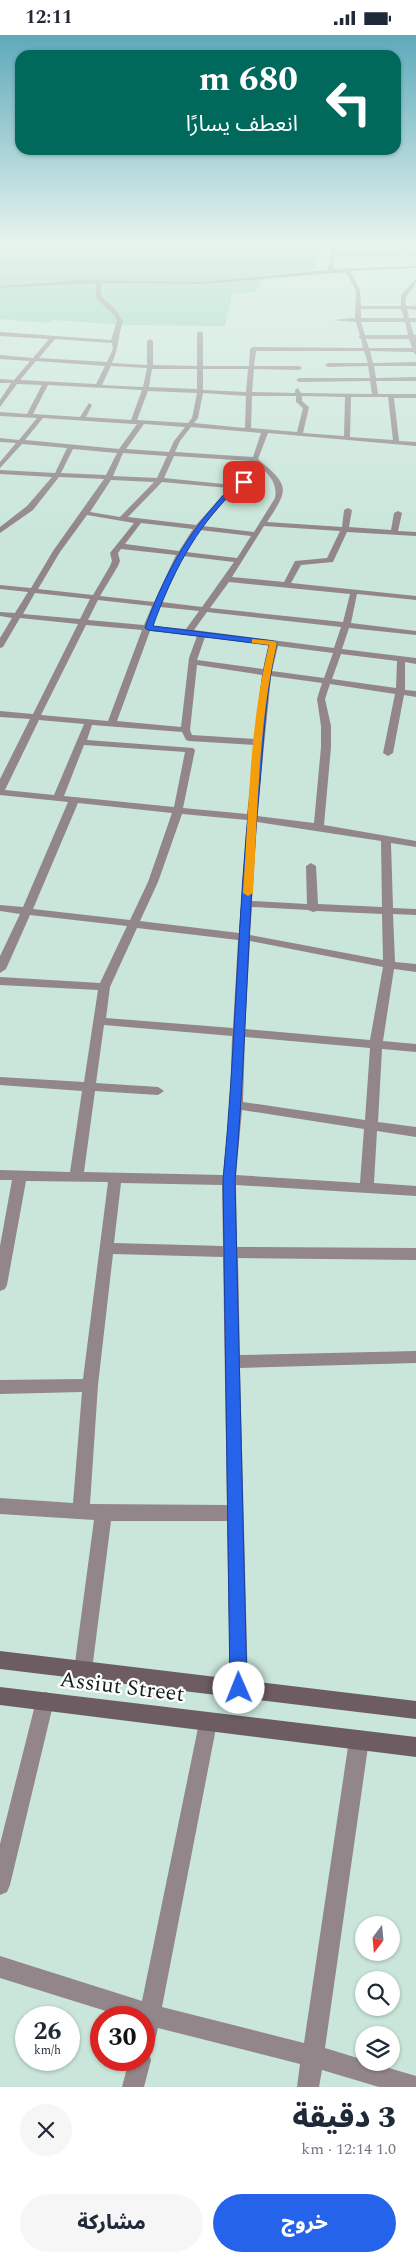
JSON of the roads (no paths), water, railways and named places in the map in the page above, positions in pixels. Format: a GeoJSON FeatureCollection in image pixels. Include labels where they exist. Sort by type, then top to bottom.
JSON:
{"type":"FeatureCollection","features":[{"type":"Feature","properties":{"kind":"street"},"geometry":{"type":"LineString","coordinates":[[50,338],[115,342]]}},
{"type":"Feature","properties":{"kind":"street"},"geometry":{"type":"LineString","coordinates":[[0,405],[16,381],[53,338]]}},
{"type":"Feature","properties":{"kind":"street"},"geometry":{"type":"LineString","coordinates":[[98,386],[116,349],[116,338]]}},
{"type":"Feature","properties":{"kind":"street"},"geometry":{"type":"LineString","coordinates":[[122,519],[152,486],[160,480],[177,441],[195,418],[200,392],[200,338]]}},
{"type":"Feature","properties":{"kind":"street"},"geometry":{"type":"LineString","coordinates":[[361,338],[370,364],[375,396]]}},
{"type":"Feature","properties":{"kind":"street"},"geometry":{"type":"LineString","coordinates":[[248,431],[252,351],[254,349],[415,351],[413,338]]}},
{"type":"Feature","properties":{"kind":"street"},"geometry":{"type":"LineString","coordinates":[[133,422],[146,389],[152,367],[150,341]]}},
{"type":"Feature","properties":{"kind":"street"},"geometry":{"type":"LineString","coordinates":[[298,350],[298,395],[299,402],[306,407],[299,435]]}},
{"type":"Feature","properties":{"kind":"street"},"geometry":{"type":"LineString","coordinates":[[0,357],[152,367],[299,368]]}},
{"type":"Feature","properties":{"kind":"street"},"geometry":{"type":"LineString","coordinates":[[328,365],[416,364]]}},
{"type":"Feature","properties":{"kind":"street"},"geometry":{"type":"LineString","coordinates":[[299,380],[416,379]]}},
{"type":"Feature","properties":{"kind":"street"},"geometry":{"type":"LineString","coordinates":[[0,381],[249,394],[416,396]]}},
{"type":"Feature","properties":{"kind":"street"},"geometry":{"type":"LineString","coordinates":[[29,415],[46,383]]}},
{"type":"Feature","properties":{"kind":"street"},"geometry":{"type":"LineString","coordinates":[[347,438],[348,396]]}},
{"type":"Feature","properties":{"kind":"street"},"geometry":{"type":"LineString","coordinates":[[391,396],[396,442]]}},
{"type":"Feature","properties":{"kind":"street"},"geometry":{"type":"LineString","coordinates":[[82,419],[89,405]]}},
{"type":"Feature","properties":{"kind":"street"},"geometry":{"type":"LineString","coordinates":[[0,414],[190,425],[266,433],[416,444]]}},
{"type":"Feature","properties":{"kind":"street"},"geometry":{"type":"LineString","coordinates":[[0,466],[42,416]]}},
{"type":"Feature","properties":{"kind":"street"},"geometry":{"type":"LineString","coordinates":[[0,645],[57,551],[108,479],[121,451],[142,422]]}},
{"type":"Feature","properties":{"kind":"street"},"geometry":{"type":"LineString","coordinates":[[111,724],[157,605],[182,553],[198,528],[234,487],[247,480],[266,433]]}},
{"type":"Feature","properties":{"kind":"street"},"geometry":{"type":"LineString","coordinates":[[0,440],[121,451],[255,459],[275,479],[281,490],[279,498],[226,579],[188,632]]}},
{"type":"Feature","properties":{"kind":"street"},"geometry":{"type":"LineString","coordinates":[[0,531],[30,508],[57,475],[70,446]]}},
{"type":"Feature","properties":{"kind":"street"},"geometry":{"type":"LineString","coordinates":[[0,472],[108,479],[197,482],[234,487]]}},
{"type":"Feature","properties":{"kind":"street"},"geometry":{"type":"LineString","coordinates":[[286,585],[298,563],[330,560],[346,529],[348,510]]}},
{"type":"Feature","properties":{"kind":"street"},"geometry":{"type":"LineString","coordinates":[[85,513],[254,534]]}},
{"type":"Feature","properties":{"kind":"street"},"geometry":{"type":"LineString","coordinates":[[394,532],[398,513]]}},
{"type":"Feature","properties":{"kind":"street"},"geometry":{"type":"LineString","coordinates":[[139,521],[114,553],[116,561],[114,567],[83,621],[0,790],[74,800],[252,818],[319,827],[416,844]]}},
{"type":"Feature","properties":{"kind":"street"},"geometry":{"type":"LineString","coordinates":[[262,524],[416,534]]}},
{"type":"Feature","properties":{"kind":"street"},"geometry":{"type":"LineString","coordinates":[[119,546],[238,560]]}},
{"type":"Feature","properties":{"kind":"street"},"geometry":{"type":"LineString","coordinates":[[226,579],[416,598]]}},
{"type":"Feature","properties":{"kind":"street"},"geometry":{"type":"LineString","coordinates":[[0,587],[416,633]]}},
{"type":"Feature","properties":{"kind":"street"},"geometry":{"type":"LineString","coordinates":[[319,827],[326,747],[326,726],[321,699],[346,626],[354,592]]}},
{"type":"Feature","properties":{"kind":"street"},"geometry":{"type":"LineString","coordinates":[[0,614],[188,632],[416,661]]}},
{"type":"Feature","properties":{"kind":"street"},"geometry":{"type":"LineString","coordinates":[[76,1178],[104,987],[153,882],[178,810],[190,750],[187,734],[192,662],[195,649],[202,634]]}},
{"type":"Feature","properties":{"kind":"street"},"geometry":{"type":"LineString","coordinates":[[239,1688],[229,1180],[236,1105],[252,818],[267,672],[274,643]]}},
{"type":"Feature","properties":{"kind":"street"},"geometry":{"type":"LineString","coordinates":[[388,753],[400,692],[401,659]]}},
{"type":"Feature","properties":{"kind":"street"},"geometry":{"type":"LineString","coordinates":[[192,662],[416,694]]}},
{"type":"Feature","properties":{"kind":"street"},"geometry":{"type":"LineString","coordinates":[[0,714],[111,724],[259,742]]}},
{"type":"Feature","properties":{"kind":"street"},"geometry":{"type":"LineString","coordinates":[[58,798],[89,722]]}},
{"type":"Feature","properties":{"kind":"street"},"geometry":{"type":"LineString","coordinates":[[81,742],[190,750]]}},
{"type":"Feature","properties":{"kind":"street"},"geometry":{"type":"LineString","coordinates":[[0,969],[74,800]]}},
{"type":"Feature","properties":{"kind":"street"},"geometry":{"type":"LineString","coordinates":[[367,1188],[376,1044],[389,965],[386,839]]}},
{"type":"Feature","properties":{"kind":"street"},"geometry":{"type":"LineString","coordinates":[[311,866],[313,909]]}},
{"type":"Feature","properties":{"kind":"street"},"geometry":{"type":"LineString","coordinates":[[248,904],[313,909],[416,912]]}},
{"type":"Feature","properties":{"kind":"street"},"geometry":{"type":"LineString","coordinates":[[0,908],[244,937],[389,965],[416,968]]}},
{"type":"Feature","properties":{"kind":"street"},"geometry":{"type":"LineString","coordinates":[[0,981],[104,987]]}},
{"type":"Feature","properties":{"kind":"street"},"geometry":{"type":"LineString","coordinates":[[98,1021],[416,1048]]}},
{"type":"Feature","properties":{"kind":"street"},"geometry":{"type":"LineString","coordinates":[[0,1081],[158,1091]]}},
{"type":"Feature","properties":{"kind":"street"},"geometry":{"type":"LineString","coordinates":[[236,1105],[416,1132]]}},
{"type":"Feature","properties":{"kind":"street"},"geometry":{"type":"LineString","coordinates":[[0,1175],[229,1180],[416,1191]]}},
{"type":"Feature","properties":{"kind":"street"},"geometry":{"type":"LineString","coordinates":[[0,1284],[20,1176]]}},
{"type":"Feature","properties":{"kind":"street"},"geometry":{"type":"LineString","coordinates":[[80,1512],[90,1385],[115,1179]]}},
{"type":"Feature","properties":{"kind":"street"},"geometry":{"type":"LineString","coordinates":[[107,1248],[230,1253],[416,1254]]}},
{"type":"Feature","properties":{"kind":"street"},"geometry":{"type":"LineString","coordinates":[[232,1362],[416,1357]]}},
{"type":"Feature","properties":{"kind":"street"},"geometry":{"type":"LineString","coordinates":[[0,1387],[90,1385]]}},
{"type":"Feature","properties":{"kind":"street"},"geometry":{"type":"LineString","coordinates":[[0,1507],[103,1513],[235,1513]]}},
{"type":"Feature","properties":{"kind":"street"},"geometry":{"type":"LineString","coordinates":[[84,1670],[103,1513]]}},
{"type":"Feature","properties":{"kind":"street","name":"Assiut Street"},"geometry":{"type":"LineString","coordinates":[[0,1661],[416,1710]]}},
{"type":"Feature","properties":{"kind":"street","name":"Assiut Street"},"geometry":{"type":"LineString","coordinates":[[0,1697],[416,1747]]}},
{"type":"Feature","properties":{"kind":"street"},"geometry":{"type":"LineString","coordinates":[[0,1885],[45,1701]]}},
{"type":"Feature","properties":{"kind":"street"},"geometry":{"type":"LineString","coordinates":[[153,2006],[208,1723]]}},
{"type":"Feature","properties":{"kind":"street"},"geometry":{"type":"LineString","coordinates":[[308,2087],[359,1740]]}},
{"type":"Feature","properties":{"kind":"street"},"geometry":{"type":"LineString","coordinates":[[0,1967],[123,2006]]}},
{"type":"Feature","properties":{"kind":"street"},"geometry":{"type":"LineString","coordinates":[[155,2016],[313,2056],[416,2087]]}},
{"type":"Feature","properties":{"kind":"street"},"geometry":{"type":"LineString","coordinates":[[134,2087],[138,2071]]}}]}
